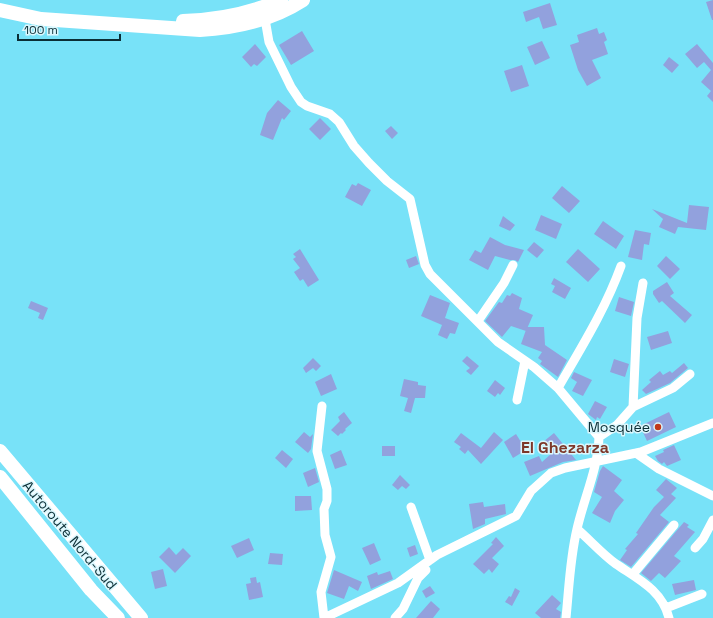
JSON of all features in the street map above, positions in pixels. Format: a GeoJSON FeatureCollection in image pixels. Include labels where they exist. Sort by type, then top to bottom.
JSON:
{"type":"FeatureCollection","features":[{"type":"Feature","properties":{"kind":"highway"},"geometry":{"type":"LineString","coordinates":[[0,10],[41,19],[200,30],[225,29],[281,0]]}},
{"type":"Feature","properties":{"kind":"highway"},"geometry":{"type":"LineString","coordinates":[[0,1],[42,10],[176,21],[222,18],[303,0]]}},
{"type":"Feature","properties":{"kind":"highway","name":"Autoroute Nord-Sud"},"geometry":{"type":"LineString","coordinates":[[0,451],[141,618]]}},
{"type":"Feature","properties":{"kind":"highway","name":"Autoroute Nord-Sud"},"geometry":{"type":"LineString","coordinates":[[0,477],[91,590],[118,618]]}},
{"type":"Feature","properties":{"kind":"street"},"geometry":{"type":"LineString","coordinates":[[266,8],[269,42],[290,87],[307,106],[330,114],[339,122],[354,146],[369,163],[387,181],[410,199],[425,265],[442,288],[478,321],[498,342],[525,361],[558,388],[599,437],[597,461],[577,529],[572,554],[566,618]]}},
{"type":"Feature","properties":{"kind":"street"},"geometry":{"type":"LineString","coordinates":[[478,321],[504,283],[513,265]]}},
{"type":"Feature","properties":{"kind":"street"},"geometry":{"type":"LineString","coordinates":[[558,388],[583,342],[593,329],[614,285],[621,266]]}},
{"type":"Feature","properties":{"kind":"street"},"geometry":{"type":"LineString","coordinates":[[633,407],[637,325],[643,283]]}},
{"type":"Feature","properties":{"kind":"street"},"geometry":{"type":"LineString","coordinates":[[517,400],[525,361]]}},
{"type":"Feature","properties":{"kind":"street"},"geometry":{"type":"LineString","coordinates":[[599,437],[617,426],[633,407],[673,388],[690,374]]}},
{"type":"Feature","properties":{"kind":"street"},"geometry":{"type":"LineString","coordinates":[[322,406],[317,451],[327,489],[327,501],[324,509],[325,535],[331,557],[321,592],[324,618],[398,583],[433,558],[516,516],[532,491],[551,472],[636,453],[713,423]]}},
{"type":"Feature","properties":{"kind":"street"},"geometry":{"type":"LineString","coordinates":[[636,453],[659,469],[713,496]]}},
{"type":"Feature","properties":{"kind":"street"},"geometry":{"type":"LineString","coordinates":[[395,618],[403,609],[418,578],[432,564],[433,558],[411,507]]}},
{"type":"Feature","properties":{"kind":"street"},"geometry":{"type":"LineString","coordinates":[[695,548],[703,539],[713,520]]}},
{"type":"Feature","properties":{"kind":"street"},"geometry":{"type":"LineString","coordinates":[[633,574],[674,525]]}},
{"type":"Feature","properties":{"kind":"street"},"geometry":{"type":"LineString","coordinates":[[577,529],[616,564],[633,574],[659,596],[666,608],[669,618]]}},
{"type":"Feature","properties":{"kind":"street"},"geometry":{"type":"LineString","coordinates":[[666,608],[702,594]]}},
{"type":"Feature","properties":{"kind":"building"},"geometry":{"type":"Polygon","coordinates":[[[713,0],[713,20],[712,20],[706,2],[713,0]]]}},
{"type":"Feature","properties":{"kind":"building"},"geometry":{"type":"Polygon","coordinates":[[[550,3],[557,25],[543,29],[539,17],[526,22],[523,12],[550,3]]]}},
{"type":"Feature","properties":{"kind":"building"},"geometry":{"type":"Polygon","coordinates":[[[597,28],[599,34],[604,32],[607,40],[604,42],[608,54],[592,60],[601,78],[587,86],[578,70],[570,45],[579,42],[577,35],[597,28]]]}},
{"type":"Feature","properties":{"kind":"building"},"geometry":{"type":"Polygon","coordinates":[[[302,31],[314,51],[291,65],[279,45],[302,31]]]}},
{"type":"Feature","properties":{"kind":"building"},"geometry":{"type":"Polygon","coordinates":[[[542,41],[550,58],[535,65],[527,47],[542,41]]]}},
{"type":"Feature","properties":{"kind":"building"},"geometry":{"type":"Polygon","coordinates":[[[255,44],[266,57],[257,66],[254,64],[251,67],[242,57],[255,44]]]}},
{"type":"Feature","properties":{"kind":"building"},"geometry":{"type":"Polygon","coordinates":[[[697,44],[713,63],[713,102],[707,96],[711,91],[701,82],[711,70],[704,62],[697,68],[685,54],[697,44]]]}},
{"type":"Feature","properties":{"kind":"building"},"geometry":{"type":"Polygon","coordinates":[[[669,57],[679,65],[672,73],[663,65],[669,57]]]}},
{"type":"Feature","properties":{"kind":"building"},"geometry":{"type":"Polygon","coordinates":[[[522,65],[529,86],[511,92],[504,71],[522,65]]]}},
{"type":"Feature","properties":{"kind":"building"},"geometry":{"type":"Polygon","coordinates":[[[278,100],[291,111],[284,120],[282,118],[273,140],[260,135],[267,113],[278,100]]]}},
{"type":"Feature","properties":{"kind":"building"},"geometry":{"type":"Polygon","coordinates":[[[320,118],[331,129],[320,140],[309,129],[320,118]]]}},
{"type":"Feature","properties":{"kind":"building"},"geometry":{"type":"Polygon","coordinates":[[[391,126],[398,133],[392,139],[385,131],[391,126]]]}},
{"type":"Feature","properties":{"kind":"building"},"geometry":{"type":"Polygon","coordinates":[[[358,183],[371,190],[362,206],[345,197],[352,184],[356,186],[358,183]]]}},
{"type":"Feature","properties":{"kind":"building"},"geometry":{"type":"Polygon","coordinates":[[[562,186],[580,201],[569,213],[552,198],[562,186]]]}},
{"type":"Feature","properties":{"kind":"building"},"geometry":{"type":"Polygon","coordinates":[[[689,205],[709,207],[706,230],[678,227],[675,234],[659,227],[663,219],[652,209],[687,223],[689,205]]]}},
{"type":"Feature","properties":{"kind":"building"},"geometry":{"type":"Polygon","coordinates":[[[541,215],[562,224],[556,239],[535,230],[541,215]]]}},
{"type":"Feature","properties":{"kind":"building"},"geometry":{"type":"Polygon","coordinates":[[[503,216],[515,225],[510,231],[499,226],[503,216]]]}},
{"type":"Feature","properties":{"kind":"building"},"geometry":{"type":"Polygon","coordinates":[[[603,221],[624,236],[616,249],[594,234],[603,221]]]}},
{"type":"Feature","properties":{"kind":"building"},"geometry":{"type":"Polygon","coordinates":[[[635,230],[651,233],[649,245],[644,244],[642,260],[628,257],[635,230]]]}},
{"type":"Feature","properties":{"kind":"building"},"geometry":{"type":"Polygon","coordinates":[[[490,237],[505,245],[524,250],[518,262],[495,256],[488,270],[469,260],[475,250],[481,253],[490,237]]]}},
{"type":"Feature","properties":{"kind":"building"},"geometry":{"type":"Polygon","coordinates":[[[534,242],[544,250],[537,258],[527,250],[534,242]]]}},
{"type":"Feature","properties":{"kind":"building"},"geometry":{"type":"Polygon","coordinates":[[[300,249],[319,280],[308,287],[303,279],[300,281],[294,272],[300,268],[293,259],[296,257],[293,254],[300,249]]]}},
{"type":"Feature","properties":{"kind":"building"},"geometry":{"type":"Polygon","coordinates":[[[578,249],[600,269],[588,282],[566,262],[578,249]]]}},
{"type":"Feature","properties":{"kind":"building"},"geometry":{"type":"Polygon","coordinates":[[[416,256],[419,264],[409,268],[406,260],[416,256]]]}},
{"type":"Feature","properties":{"kind":"building"},"geometry":{"type":"Polygon","coordinates":[[[666,256],[680,269],[670,279],[657,266],[666,256]]]}},
{"type":"Feature","properties":{"kind":"building"},"geometry":{"type":"Polygon","coordinates":[[[554,278],[571,288],[565,299],[552,292],[555,286],[551,284],[554,278]]]}},
{"type":"Feature","properties":{"kind":"building"},"geometry":{"type":"Polygon","coordinates":[[[667,282],[674,293],[670,296],[692,315],[685,323],[662,301],[659,303],[653,294],[653,291],[667,282]]]}},
{"type":"Feature","properties":{"kind":"building"},"geometry":{"type":"Polygon","coordinates":[[[512,293],[522,298],[519,309],[533,315],[526,331],[511,326],[502,337],[485,321],[499,302],[502,303],[507,295],[510,296],[512,293]]]}},
{"type":"Feature","properties":{"kind":"building"},"geometry":{"type":"Polygon","coordinates":[[[430,295],[450,303],[445,318],[459,323],[455,334],[450,333],[447,339],[438,335],[442,325],[421,316],[430,295]]]}},
{"type":"Feature","properties":{"kind":"building"},"geometry":{"type":"Polygon","coordinates":[[[619,297],[634,302],[631,316],[615,311],[619,297]]]}},
{"type":"Feature","properties":{"kind":"building"},"geometry":{"type":"Polygon","coordinates":[[[31,301],[48,308],[43,320],[38,318],[40,313],[28,308],[31,301]]]}},
{"type":"Feature","properties":{"kind":"building"},"geometry":{"type":"Polygon","coordinates":[[[527,327],[544,327],[545,345],[567,360],[558,377],[540,364],[542,361],[538,358],[542,352],[521,344],[527,327]]]}},
{"type":"Feature","properties":{"kind":"building"},"geometry":{"type":"Polygon","coordinates":[[[668,331],[672,343],[651,350],[647,337],[668,331]]]}},
{"type":"Feature","properties":{"kind":"building"},"geometry":{"type":"Polygon","coordinates":[[[467,356],[479,366],[471,375],[466,371],[470,368],[462,361],[467,356]]]}},
{"type":"Feature","properties":{"kind":"building"},"geometry":{"type":"Polygon","coordinates":[[[313,358],[321,366],[316,371],[313,368],[306,373],[303,368],[313,358]]]}},
{"type":"Feature","properties":{"kind":"building"},"geometry":{"type":"Polygon","coordinates":[[[614,359],[629,364],[625,377],[610,372],[614,359]]]}},
{"type":"Feature","properties":{"kind":"building"},"geometry":{"type":"Polygon","coordinates":[[[684,363],[688,368],[670,383],[646,394],[642,390],[651,382],[649,380],[660,371],[663,375],[670,371],[672,373],[684,363]]]}},
{"type":"Feature","properties":{"kind":"building"},"geometry":{"type":"Polygon","coordinates":[[[574,372],[592,380],[583,396],[572,391],[577,382],[571,378],[574,372]]]}},
{"type":"Feature","properties":{"kind":"building"},"geometry":{"type":"Polygon","coordinates":[[[331,374],[337,389],[321,396],[315,382],[331,374]]]}},
{"type":"Feature","properties":{"kind":"building"},"geometry":{"type":"Polygon","coordinates":[[[404,379],[418,382],[418,385],[426,386],[425,398],[415,398],[411,413],[404,411],[408,398],[400,396],[404,379]]]}},
{"type":"Feature","properties":{"kind":"building"},"geometry":{"type":"Polygon","coordinates":[[[495,380],[505,388],[500,395],[498,393],[495,397],[487,391],[495,380]]]}},
{"type":"Feature","properties":{"kind":"building"},"geometry":{"type":"Polygon","coordinates":[[[595,401],[607,407],[600,419],[597,417],[596,420],[588,414],[595,401]]]}},
{"type":"Feature","properties":{"kind":"building"},"geometry":{"type":"Polygon","coordinates":[[[344,412],[352,423],[342,434],[341,433],[338,436],[331,430],[340,421],[338,417],[344,412]]]}},
{"type":"Feature","properties":{"kind":"building","name":"Mosquée"},"geometry":{"type":"Polygon","coordinates":[[[669,412],[676,427],[647,441],[640,426],[669,412]]]}},
{"type":"Feature","properties":{"kind":"building"},"geometry":{"type":"Polygon","coordinates":[[[304,432],[310,437],[313,434],[311,449],[308,453],[295,442],[304,432]]]}},
{"type":"Feature","properties":{"kind":"building"},"geometry":{"type":"Polygon","coordinates":[[[494,432],[503,440],[481,464],[468,450],[465,454],[459,449],[461,447],[454,442],[461,433],[481,448],[494,432]]]}},
{"type":"Feature","properties":{"kind":"building"},"geometry":{"type":"Polygon","coordinates":[[[554,433],[576,460],[563,462],[530,476],[524,462],[539,456],[542,462],[552,453],[543,442],[554,433]]]}},
{"type":"Feature","properties":{"kind":"building"},"geometry":{"type":"Polygon","coordinates":[[[516,434],[526,450],[513,458],[504,442],[516,434]]]}},
{"type":"Feature","properties":{"kind":"building"},"geometry":{"type":"Polygon","coordinates":[[[674,445],[681,460],[667,466],[664,462],[662,464],[658,461],[655,456],[674,445]]]}},
{"type":"Feature","properties":{"kind":"building"},"geometry":{"type":"Polygon","coordinates":[[[382,446],[395,446],[395,456],[382,456],[382,446]]]}},
{"type":"Feature","properties":{"kind":"building"},"geometry":{"type":"Polygon","coordinates":[[[282,450],[293,459],[286,468],[275,458],[282,450]]]}},
{"type":"Feature","properties":{"kind":"building"},"geometry":{"type":"Polygon","coordinates":[[[341,450],[347,465],[335,469],[330,455],[341,450]]]}},
{"type":"Feature","properties":{"kind":"building"},"geometry":{"type":"Polygon","coordinates":[[[603,466],[622,480],[614,491],[624,500],[615,511],[610,523],[592,513],[602,497],[594,492],[603,466]]]}},
{"type":"Feature","properties":{"kind":"building"},"geometry":{"type":"Polygon","coordinates":[[[315,468],[319,482],[308,487],[303,473],[315,468]]]}},
{"type":"Feature","properties":{"kind":"building"},"geometry":{"type":"Polygon","coordinates":[[[400,475],[410,485],[406,489],[402,486],[398,490],[392,485],[400,475]]]}},
{"type":"Feature","properties":{"kind":"building"},"geometry":{"type":"Polygon","coordinates":[[[666,479],[677,488],[671,494],[676,498],[660,515],[669,522],[631,567],[620,560],[627,550],[625,549],[638,534],[636,533],[654,507],[664,497],[656,490],[666,479]]]}},
{"type":"Feature","properties":{"kind":"building"},"geometry":{"type":"Polygon","coordinates":[[[295,496],[311,496],[312,510],[295,511],[295,496]]]}},
{"type":"Feature","properties":{"kind":"building"},"geometry":{"type":"Polygon","coordinates":[[[483,502],[484,507],[505,504],[506,514],[485,519],[485,524],[473,529],[469,504],[483,502]]]}},
{"type":"Feature","properties":{"kind":"building"},"geometry":{"type":"Polygon","coordinates":[[[684,522],[689,525],[687,527],[695,532],[674,556],[681,561],[665,578],[659,573],[651,581],[641,573],[684,522]]]}},
{"type":"Feature","properties":{"kind":"building"},"geometry":{"type":"Polygon","coordinates":[[[496,537],[504,546],[492,558],[499,564],[492,573],[489,569],[484,574],[473,564],[493,544],[491,543],[496,537]]]}},
{"type":"Feature","properties":{"kind":"building"},"geometry":{"type":"Polygon","coordinates":[[[249,538],[254,550],[237,558],[231,546],[249,538]]]}},
{"type":"Feature","properties":{"kind":"building"},"geometry":{"type":"Polygon","coordinates":[[[374,543],[381,560],[370,565],[362,548],[374,543]]]}},
{"type":"Feature","properties":{"kind":"building"},"geometry":{"type":"Polygon","coordinates":[[[415,545],[418,554],[410,557],[407,548],[415,545]]]}},
{"type":"Feature","properties":{"kind":"building"},"geometry":{"type":"Polygon","coordinates":[[[169,547],[176,555],[183,548],[191,556],[175,573],[159,557],[169,547]]]}},
{"type":"Feature","properties":{"kind":"building"},"geometry":{"type":"Polygon","coordinates":[[[270,553],[283,554],[282,565],[268,564],[270,553]]]}},
{"type":"Feature","properties":{"kind":"building"},"geometry":{"type":"Polygon","coordinates":[[[163,569],[167,586],[155,589],[151,572],[163,569]]]}},
{"type":"Feature","properties":{"kind":"building"},"geometry":{"type":"Polygon","coordinates":[[[334,570],[362,582],[358,591],[349,586],[344,599],[327,593],[334,570]]]}},
{"type":"Feature","properties":{"kind":"building"},"geometry":{"type":"Polygon","coordinates":[[[390,571],[393,579],[371,589],[367,576],[377,572],[378,575],[390,571]]]}},
{"type":"Feature","properties":{"kind":"building"},"geometry":{"type":"Polygon","coordinates":[[[256,577],[257,583],[260,582],[263,597],[249,600],[246,584],[251,583],[250,578],[256,577]]]}},
{"type":"Feature","properties":{"kind":"building"},"geometry":{"type":"Polygon","coordinates":[[[694,580],[696,590],[675,595],[672,584],[694,580]]]}},
{"type":"Feature","properties":{"kind":"building"},"geometry":{"type":"Polygon","coordinates":[[[430,586],[435,593],[426,598],[422,591],[430,586]]]}},
{"type":"Feature","properties":{"kind":"building"},"geometry":{"type":"Polygon","coordinates":[[[515,588],[520,591],[512,606],[505,602],[509,596],[511,597],[515,588]]]}},
{"type":"Feature","properties":{"kind":"building"},"geometry":{"type":"Polygon","coordinates":[[[552,595],[561,603],[556,609],[561,612],[560,618],[541,618],[535,613],[552,595]]]}},
{"type":"Feature","properties":{"kind":"building"},"geometry":{"type":"Polygon","coordinates":[[[431,601],[440,609],[433,618],[416,618],[431,601]]]}},
{"type":"Feature","properties":{"kind":"place","name":"Mosquée"},"geometry":{"type":"Point","coordinates":[658,427]}},
{"type":"Feature","properties":{"kind":"district","name":"El Ghezarza"},"geometry":{"type":"Point","coordinates":[565,447]}}]}
